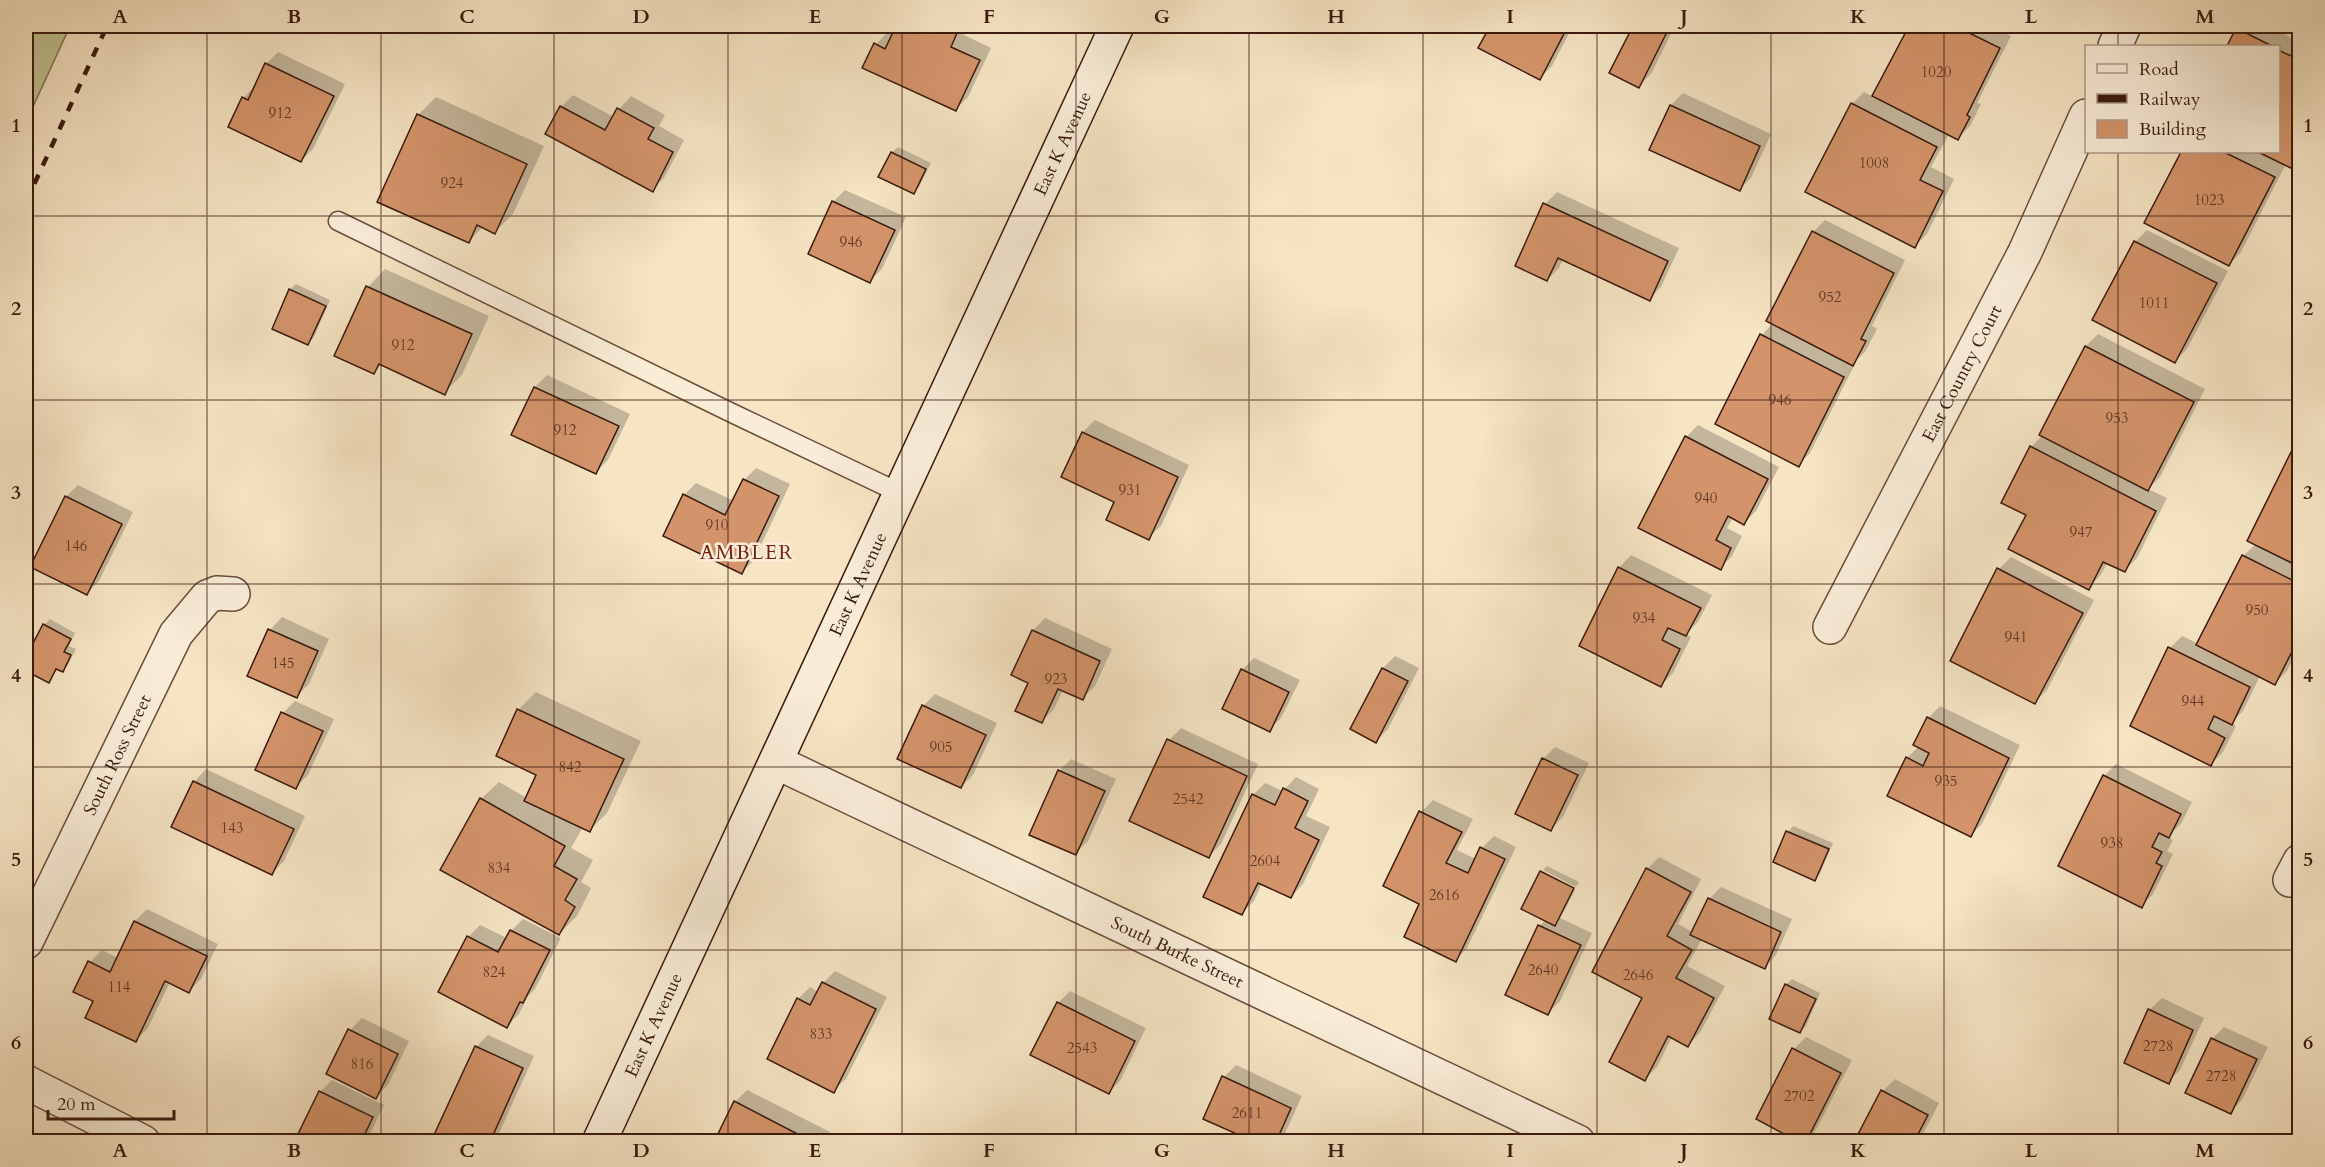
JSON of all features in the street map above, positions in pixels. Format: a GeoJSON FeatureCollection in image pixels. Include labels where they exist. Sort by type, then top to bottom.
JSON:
{"type":"FeatureCollection","features":[{"type":"Feature","properties":{"kind":"street","name":"East K Avenue"},"geometry":{"type":"LineString","coordinates":[[599,1142],[1117,26]]}},
{"type":"Feature","properties":{"kind":"street"},"geometry":{"type":"LineString","coordinates":[[2115,45],[2124,26]]}},
{"type":"Feature","properties":{"kind":"street","name":"East Country Court"},"geometry":{"type":"LineString","coordinates":[[1830,627],[2025,252],[2085,118]]}},
{"type":"Feature","properties":{"kind":"street","name":"South Ross Street"},"geometry":{"type":"LineString","coordinates":[[26,942],[176,634],[207,597],[217,593],[233,594]]}},
{"type":"Feature","properties":{"kind":"street","name":"South Burke Street"},"geometry":{"type":"LineString","coordinates":[[776,762],[1578,1142]]}},
{"type":"Feature","properties":{"kind":"street"},"geometry":{"type":"LineString","coordinates":[[26,1082],[143,1142]]}},
{"type":"Feature","properties":{"kind":"lane"},"geometry":{"type":"LineString","coordinates":[[338,221],[900,493]]}},
{"type":"Feature","properties":{"kind":"green space"},"geometry":{"type":"Polygon","coordinates":[[[26,26],[70,26],[26,122],[26,26]]]}},
{"type":"Feature","properties":{"kind":"building"},"geometry":{"type":"Polygon","coordinates":[[[896,26],[960,26],[951,47],[980,60],[956,111],[862,68],[874,43],[885,49],[896,26]]]}},
{"type":"Feature","properties":{"kind":"building"},"geometry":{"type":"Polygon","coordinates":[[[1490,26],[1568,26],[1540,80],[1478,48],[1490,26]]]}},
{"type":"Feature","properties":{"kind":"building"},"geometry":{"type":"Polygon","coordinates":[[[1633,26],[1670,26],[1639,88],[1609,73],[1633,26]]]}},
{"type":"Feature","properties":{"kind":"building"},"geometry":{"type":"Polygon","coordinates":[[[1909,26],[1955,26],[2000,48],[1967,115],[1970,117],[1958,140],[1872,96],[1909,26]]]}},
{"type":"Feature","properties":{"kind":"building"},"geometry":{"type":"Polygon","coordinates":[[[2236,28],[2270,45],[2228,45],[2236,28]]]}},
{"type":"Feature","properties":{"kind":"building"},"geometry":{"type":"Polygon","coordinates":[[[2280,51],[2300,60],[2299,172],[2260,153],[2280,153],[2280,51]]]}},
{"type":"Feature","properties":{"kind":"building"},"geometry":{"type":"Polygon","coordinates":[[[265,63],[334,96],[301,162],[228,127],[242,97],[248,100],[265,63]]]}},
{"type":"Feature","properties":{"kind":"building"},"geometry":{"type":"Polygon","coordinates":[[[1851,103],[1937,147],[1920,180],[1943,191],[1915,248],[1805,192],[1851,103]]]}},
{"type":"Feature","properties":{"kind":"building"},"geometry":{"type":"Polygon","coordinates":[[[1670,105],[1760,146],[1740,191],[1649,150],[1670,105]]]}},
{"type":"Feature","properties":{"kind":"building"},"geometry":{"type":"Polygon","coordinates":[[[560,106],[605,130],[617,108],[654,128],[648,139],[673,152],[653,192],[545,134],[560,106]]]}},
{"type":"Feature","properties":{"kind":"building"},"geometry":{"type":"Polygon","coordinates":[[[417,114],[527,164],[495,234],[477,225],[469,243],[377,202],[417,114]]]}},
{"type":"Feature","properties":{"kind":"building"},"geometry":{"type":"Polygon","coordinates":[[[891,152],[926,169],[914,194],[878,177],[891,152]]]}},
{"type":"Feature","properties":{"kind":"building"},"geometry":{"type":"Polygon","coordinates":[[[2180,153],[2226,153],[2275,177],[2229,266],[2144,223],[2180,153]]]}},
{"type":"Feature","properties":{"kind":"building"},"geometry":{"type":"Polygon","coordinates":[[[832,201],[895,230],[870,283],[808,254],[832,201]]]}},
{"type":"Feature","properties":{"kind":"building"},"geometry":{"type":"Polygon","coordinates":[[[1543,203],[1668,261],[1650,301],[1558,258],[1547,281],[1515,266],[1543,203]]]}},
{"type":"Feature","properties":{"kind":"building"},"geometry":{"type":"Polygon","coordinates":[[[1812,231],[1894,273],[1861,339],[1866,341],[1853,366],[1766,321],[1812,231]]]}},
{"type":"Feature","properties":{"kind":"building"},"geometry":{"type":"Polygon","coordinates":[[[2134,241],[2217,283],[2175,363],[2092,320],[2134,241]]]}},
{"type":"Feature","properties":{"kind":"building"},"geometry":{"type":"Polygon","coordinates":[[[366,286],[472,334],[445,395],[379,364],[374,374],[334,356],[366,286]]]}},
{"type":"Feature","properties":{"kind":"building"},"geometry":{"type":"Polygon","coordinates":[[[289,289],[326,306],[308,345],[272,329],[289,289]]]}},
{"type":"Feature","properties":{"kind":"building"},"geometry":{"type":"Polygon","coordinates":[[[1760,334],[1844,377],[1799,467],[1715,424],[1760,334]]]}},
{"type":"Feature","properties":{"kind":"building"},"geometry":{"type":"Polygon","coordinates":[[[2085,346],[2194,402],[2148,491],[2039,435],[2085,346]]]}},
{"type":"Feature","properties":{"kind":"building"},"geometry":{"type":"Polygon","coordinates":[[[534,387],[619,426],[596,474],[511,435],[534,387]]]}},
{"type":"Feature","properties":{"kind":"building"},"geometry":{"type":"Polygon","coordinates":[[[1082,432],[1178,477],[1149,540],[1106,520],[1114,502],[1061,477],[1082,432]]]}},
{"type":"Feature","properties":{"kind":"building"},"geometry":{"type":"Polygon","coordinates":[[[1685,436],[1768,479],[1744,525],[1728,516],[1716,540],[1731,548],[1721,570],[1638,528],[1685,436]]]}},
{"type":"Feature","properties":{"kind":"building"},"geometry":{"type":"Polygon","coordinates":[[[2030,446],[2156,511],[2125,572],[2103,562],[2089,590],[2008,549],[2026,515],[2001,503],[2030,446]]]}},
{"type":"Feature","properties":{"kind":"building"},"geometry":{"type":"Polygon","coordinates":[[[2292,450],[2300,454],[2300,567],[2247,541],[2292,450]]]}},
{"type":"Feature","properties":{"kind":"building"},"geometry":{"type":"Polygon","coordinates":[[[743,479],[779,496],[742,574],[663,536],[683,494],[725,515],[743,479]]]}},
{"type":"Feature","properties":{"kind":"building"},"geometry":{"type":"Polygon","coordinates":[[[65,496],[122,524],[87,595],[30,567],[65,496]]]}},
{"type":"Feature","properties":{"kind":"building"},"geometry":{"type":"Polygon","coordinates":[[[2242,555],[2300,584],[2300,636],[2275,685],[2196,645],[2242,555]]]}},
{"type":"Feature","properties":{"kind":"building"},"geometry":{"type":"Polygon","coordinates":[[[1618,567],[1701,608],[1686,636],[1668,628],[1662,640],[1680,649],[1661,687],[1579,646],[1618,567]]]}},
{"type":"Feature","properties":{"kind":"building"},"geometry":{"type":"Polygon","coordinates":[[[1997,568],[2083,613],[2035,704],[1950,661],[1997,568]]]}},
{"type":"Feature","properties":{"kind":"building"},"geometry":{"type":"Polygon","coordinates":[[[43,624],[71,639],[64,652],[71,655],[63,672],[56,669],[49,683],[26,671],[26,657],[43,624]]]}},
{"type":"Feature","properties":{"kind":"building"},"geometry":{"type":"Polygon","coordinates":[[[268,629],[318,651],[297,698],[247,676],[268,629]]]}},
{"type":"Feature","properties":{"kind":"building"},"geometry":{"type":"Polygon","coordinates":[[[1032,630],[1100,661],[1083,700],[1058,689],[1042,723],[1015,711],[1028,683],[1011,675],[1032,630]]]}},
{"type":"Feature","properties":{"kind":"building"},"geometry":{"type":"Polygon","coordinates":[[[2168,647],[2250,687],[2232,725],[2214,716],[2208,729],[2225,738],[2211,766],[2130,726],[2168,647]]]}},
{"type":"Feature","properties":{"kind":"building"},"geometry":{"type":"Polygon","coordinates":[[[1382,668],[1408,681],[1376,743],[1350,729],[1382,668]]]}},
{"type":"Feature","properties":{"kind":"building"},"geometry":{"type":"Polygon","coordinates":[[[1241,669],[1289,692],[1270,732],[1222,709],[1241,669]]]}},
{"type":"Feature","properties":{"kind":"building"},"geometry":{"type":"Polygon","coordinates":[[[922,705],[986,735],[961,788],[897,759],[922,705]]]}},
{"type":"Feature","properties":{"kind":"building"},"geometry":{"type":"Polygon","coordinates":[[[517,709],[624,759],[590,832],[524,801],[536,775],[496,756],[517,709]]]}},
{"type":"Feature","properties":{"kind":"building"},"geometry":{"type":"Polygon","coordinates":[[[281,712],[323,731],[296,789],[255,770],[281,712]]]}},
{"type":"Feature","properties":{"kind":"building"},"geometry":{"type":"Polygon","coordinates":[[[1927,717],[2009,758],[1971,837],[1887,796],[1906,757],[1923,766],[1929,753],[1913,745],[1927,717]]]}},
{"type":"Feature","properties":{"kind":"building"},"geometry":{"type":"Polygon","coordinates":[[[1167,739],[1247,776],[1209,858],[1129,821],[1167,739]]]}},
{"type":"Feature","properties":{"kind":"building"},"geometry":{"type":"Polygon","coordinates":[[[1542,758],[1578,775],[1551,831],[1515,814],[1542,758]]]}},
{"type":"Feature","properties":{"kind":"building"},"geometry":{"type":"Polygon","coordinates":[[[1058,770],[1105,791],[1076,855],[1029,835],[1058,770]]]}},
{"type":"Feature","properties":{"kind":"building"},"geometry":{"type":"Polygon","coordinates":[[[2103,775],[2181,814],[2169,838],[2159,833],[2152,847],[2162,852],[2156,863],[2162,866],[2142,908],[2058,866],[2103,775]]]}},
{"type":"Feature","properties":{"kind":"building"},"geometry":{"type":"Polygon","coordinates":[[[193,781],[294,829],[272,875],[171,827],[193,781]]]}},
{"type":"Feature","properties":{"kind":"building"},"geometry":{"type":"Polygon","coordinates":[[[1283,788],[1308,801],[1295,828],[1319,840],[1291,898],[1258,883],[1242,915],[1203,897],[1252,794],[1275,805],[1283,788]]]}},
{"type":"Feature","properties":{"kind":"building"},"geometry":{"type":"Polygon","coordinates":[[[480,798],[565,846],[554,866],[577,879],[565,900],[575,907],[559,935],[440,870],[480,798]]]}},
{"type":"Feature","properties":{"kind":"building"},"geometry":{"type":"Polygon","coordinates":[[[1419,811],[1462,832],[1446,863],[1468,873],[1480,847],[1505,859],[1456,962],[1404,937],[1419,904],[1383,886],[1419,811]]]}},
{"type":"Feature","properties":{"kind":"building"},"geometry":{"type":"Polygon","coordinates":[[[1786,831],[1829,849],[1815,881],[1773,862],[1786,831]]]}},
{"type":"Feature","properties":{"kind":"building"},"geometry":{"type":"Polygon","coordinates":[[[1646,868],[1691,892],[1667,936],[1692,950],[1676,978],[1714,998],[1688,1047],[1668,1036],[1645,1081],[1609,1062],[1642,998],[1592,972],[1646,868]]]}},
{"type":"Feature","properties":{"kind":"building"},"geometry":{"type":"Polygon","coordinates":[[[1540,871],[1574,888],[1555,926],[1521,909],[1540,871]]]}},
{"type":"Feature","properties":{"kind":"building"},"geometry":{"type":"Polygon","coordinates":[[[1708,898],[1781,932],[1765,969],[1690,935],[1708,898]]]}},
{"type":"Feature","properties":{"kind":"building"},"geometry":{"type":"Polygon","coordinates":[[[134,921],[207,956],[189,993],[165,981],[136,1042],[85,1018],[93,1001],[73,992],[88,961],[110,972],[134,921]]]}},
{"type":"Feature","properties":{"kind":"building"},"geometry":{"type":"Polygon","coordinates":[[[1538,925],[1581,945],[1548,1015],[1505,995],[1538,925]]]}},
{"type":"Feature","properties":{"kind":"building"},"geometry":{"type":"Polygon","coordinates":[[[510,930],[550,950],[523,1003],[520,1002],[507,1028],[438,992],[467,936],[498,952],[510,930]]]}},
{"type":"Feature","properties":{"kind":"building"},"geometry":{"type":"Polygon","coordinates":[[[822,982],[876,1009],[834,1093],[767,1059],[797,998],[810,1005],[822,982]]]}},
{"type":"Feature","properties":{"kind":"building"},"geometry":{"type":"Polygon","coordinates":[[[1785,984],[1816,999],[1800,1033],[1769,1019],[1785,984]]]}},
{"type":"Feature","properties":{"kind":"building"},"geometry":{"type":"Polygon","coordinates":[[[1057,1002],[1135,1041],[1109,1094],[1030,1055],[1057,1002]]]}},
{"type":"Feature","properties":{"kind":"building"},"geometry":{"type":"Polygon","coordinates":[[[2148,1009],[2193,1030],[2169,1084],[2124,1063],[2148,1009]]]}},
{"type":"Feature","properties":{"kind":"building"},"geometry":{"type":"Polygon","coordinates":[[[348,1029],[398,1054],[376,1099],[326,1074],[348,1029]]]}},
{"type":"Feature","properties":{"kind":"building"},"geometry":{"type":"Polygon","coordinates":[[[2211,1038],[2257,1059],[2231,1114],[2185,1093],[2211,1038]]]}},
{"type":"Feature","properties":{"kind":"building"},"geometry":{"type":"Polygon","coordinates":[[[475,1046],[523,1068],[490,1142],[441,1142],[433,1137],[475,1046]]]}},
{"type":"Feature","properties":{"kind":"building"},"geometry":{"type":"Polygon","coordinates":[[[1792,1048],[1841,1073],[1806,1142],[1799,1142],[1756,1119],[1792,1048]]]}},
{"type":"Feature","properties":{"kind":"building"},"geometry":{"type":"Polygon","coordinates":[[[1222,1076],[1291,1108],[1276,1142],[1233,1142],[1237,1134],[1203,1119],[1222,1076]]]}},
{"type":"Feature","properties":{"kind":"building"},"geometry":{"type":"Polygon","coordinates":[[[1881,1090],[1928,1115],[1914,1142],[1854,1142],[1881,1090]]]}},
{"type":"Feature","properties":{"kind":"building"},"geometry":{"type":"Polygon","coordinates":[[[319,1091],[373,1117],[361,1142],[308,1142],[297,1136],[319,1091]]]}},
{"type":"Feature","properties":{"kind":"building"},"geometry":{"type":"Polygon","coordinates":[[[734,1101],[813,1142],[714,1142],[734,1101]]]}},
{"type":"Feature","properties":{"kind":"railway"},"geometry":{"type":"LineString","coordinates":[[26,202],[107,26]]}},
{"type":"Feature","properties":{"kind":"district","name":"AMBLER"},"geometry":{"type":"Point","coordinates":[747,552]}}]}
